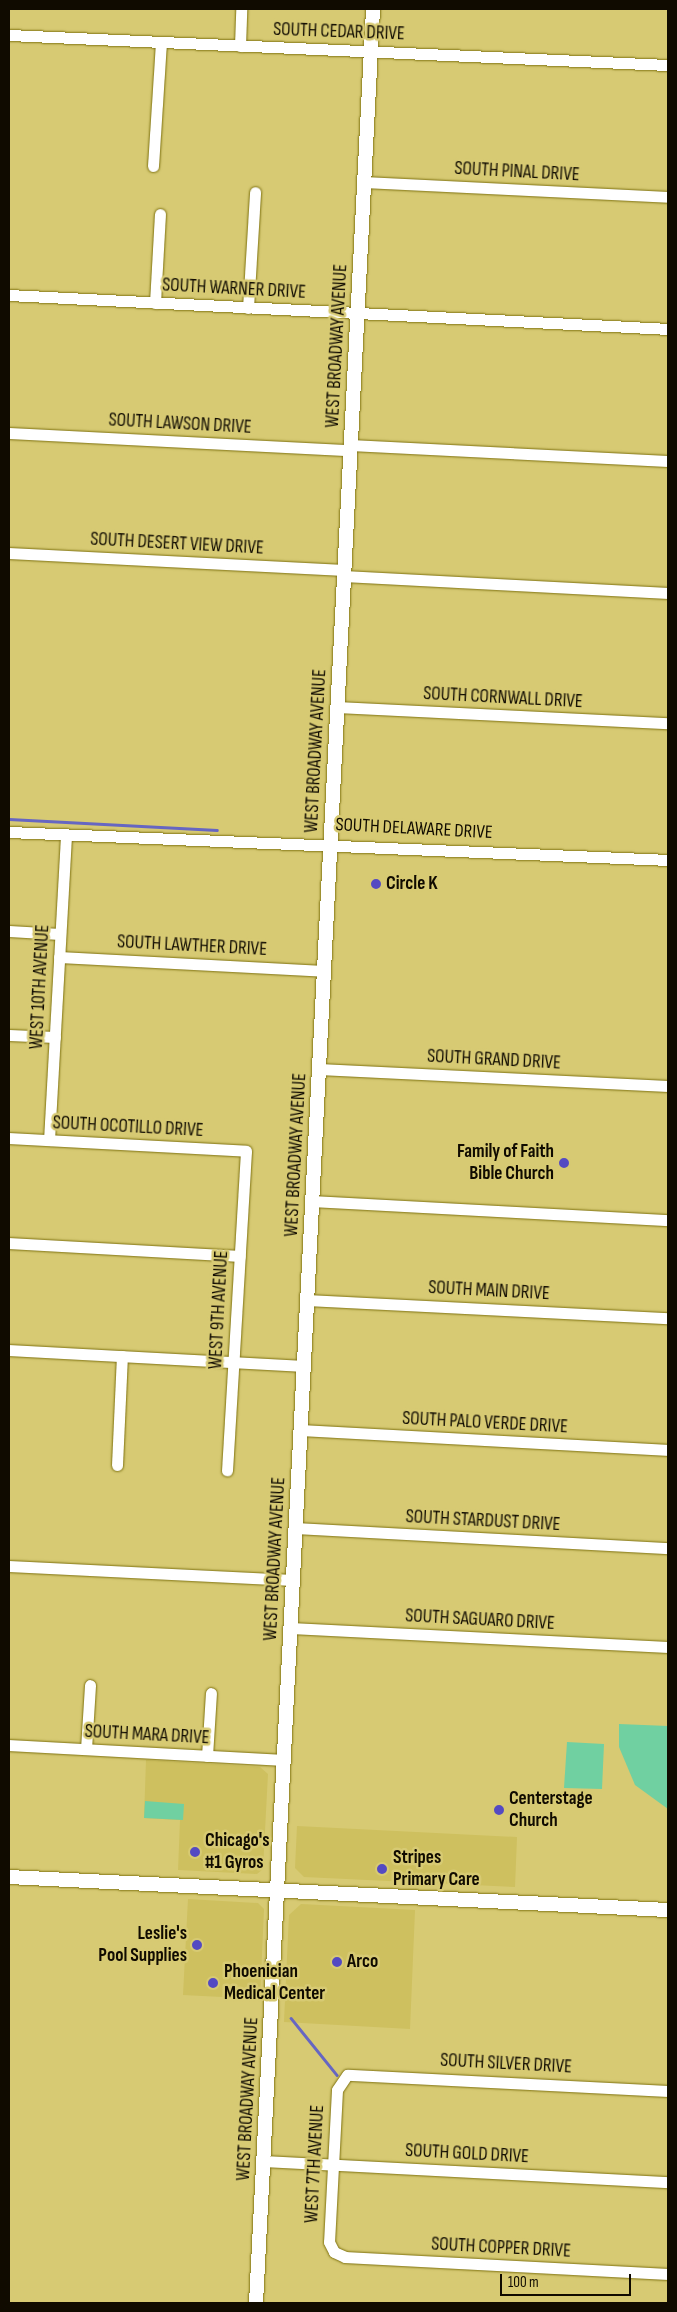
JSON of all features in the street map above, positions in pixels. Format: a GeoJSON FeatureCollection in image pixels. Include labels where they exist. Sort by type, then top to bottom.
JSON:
{"type":"FeatureCollection","features":[{"type":"Feature","properties":{"kind":"main road","name":"WEST BROADWAY AVENUE"},"geometry":{"type":"LineString","coordinates":[[256,2303],[373,9]]}},
{"type":"Feature","properties":{"kind":"main road"},"geometry":{"type":"LineString","coordinates":[[9,1877],[668,1910]]}},
{"type":"Feature","properties":{"kind":"street"},"geometry":{"type":"LineString","coordinates":[[240,46],[241,9]]}},
{"type":"Feature","properties":{"kind":"street","name":"SOUTH CEDAR DRIVE"},"geometry":{"type":"LineString","coordinates":[[9,35],[668,65]]}},
{"type":"Feature","properties":{"kind":"street"},"geometry":{"type":"LineString","coordinates":[[153,166],[161,43]]}},
{"type":"Feature","properties":{"kind":"street","name":"SOUTH PINAL DRIVE"},"geometry":{"type":"LineString","coordinates":[[364,182],[668,197]]}},
{"type":"Feature","properties":{"kind":"street"},"geometry":{"type":"LineString","coordinates":[[248,308],[255,192]]}},
{"type":"Feature","properties":{"kind":"street"},"geometry":{"type":"LineString","coordinates":[[155,303],[160,214]]}},
{"type":"Feature","properties":{"kind":"street","name":"SOUTH WARNER DRIVE"},"geometry":{"type":"LineString","coordinates":[[9,295],[668,329]]}},
{"type":"Feature","properties":{"kind":"street","name":"SOUTH LAWSON DRIVE"},"geometry":{"type":"LineString","coordinates":[[9,433],[668,461]]}},
{"type":"Feature","properties":{"kind":"street","name":"SOUTH DESERT VIEW DRIVE"},"geometry":{"type":"LineString","coordinates":[[9,553],[668,593]]}},
{"type":"Feature","properties":{"kind":"street","name":"SOUTH CORNWALL DRIVE"},"geometry":{"type":"LineString","coordinates":[[337,708],[668,723]]}},
{"type":"Feature","properties":{"kind":"street","name":"SOUTH DELAWARE DRIVE"},"geometry":{"type":"LineString","coordinates":[[9,832],[330,843],[668,860]]}},
{"type":"Feature","properties":{"kind":"street","name":"WEST 10TH AVENUE"},"geometry":{"type":"LineString","coordinates":[[49,1140],[66,835]]}},
{"type":"Feature","properties":{"kind":"street"},"geometry":{"type":"LineString","coordinates":[[9,931],[60,934]]}},
{"type":"Feature","properties":{"kind":"street","name":"SOUTH LAWTHER DRIVE"},"geometry":{"type":"LineString","coordinates":[[59,957],[324,971]]}},
{"type":"Feature","properties":{"kind":"street"},"geometry":{"type":"LineString","coordinates":[[9,1035],[55,1037]]}},
{"type":"Feature","properties":{"kind":"street","name":"SOUTH GRAND DRIVE"},"geometry":{"type":"LineString","coordinates":[[319,1068],[668,1086]]}},
{"type":"Feature","properties":{"kind":"street","name":"SOUTH OCOTILLO DRIVE"},"geometry":{"type":"LineString","coordinates":[[9,1138],[246,1151]]}},
{"type":"Feature","properties":{"kind":"street","name":"WEST 9TH AVENUE"},"geometry":{"type":"LineString","coordinates":[[227,1470],[246,1151]]}},
{"type":"Feature","properties":{"kind":"street"},"geometry":{"type":"LineString","coordinates":[[312,1201],[668,1220]]}},
{"type":"Feature","properties":{"kind":"street"},"geometry":{"type":"LineString","coordinates":[[9,1243],[240,1256]]}},
{"type":"Feature","properties":{"kind":"street","name":"SOUTH MAIN DRIVE"},"geometry":{"type":"LineString","coordinates":[[307,1300],[668,1318]]}},
{"type":"Feature","properties":{"kind":"street"},"geometry":{"type":"LineString","coordinates":[[9,1350],[304,1366]]}},
{"type":"Feature","properties":{"kind":"street"},"geometry":{"type":"LineString","coordinates":[[117,1465],[122,1356]]}},
{"type":"Feature","properties":{"kind":"street","name":"SOUTH PALO VERDE DRIVE"},"geometry":{"type":"LineString","coordinates":[[301,1430],[668,1450]]}},
{"type":"Feature","properties":{"kind":"street","name":"SOUTH STARDUST DRIVE"},"geometry":{"type":"LineString","coordinates":[[296,1528],[668,1548]]}},
{"type":"Feature","properties":{"kind":"street"},"geometry":{"type":"LineString","coordinates":[[9,1566],[293,1580]]}},
{"type":"Feature","properties":{"kind":"street","name":"SOUTH SAGUARO DRIVE"},"geometry":{"type":"LineString","coordinates":[[291,1628],[668,1647]]}},
{"type":"Feature","properties":{"kind":"street"},"geometry":{"type":"LineString","coordinates":[[86,1749],[90,1685]]}},
{"type":"Feature","properties":{"kind":"street"},"geometry":{"type":"LineString","coordinates":[[208,1756],[211,1693]]}},
{"type":"Feature","properties":{"kind":"street","name":"SOUTH MARA DRIVE"},"geometry":{"type":"LineString","coordinates":[[9,1745],[284,1760]]}},
{"type":"Feature","properties":{"kind":"street","name":"SOUTH SILVER DRIVE"},"geometry":{"type":"LineString","coordinates":[[342,2078],[353,2074],[668,2091]]}},
{"type":"Feature","properties":{"kind":"street","name":"WEST 7TH AVENUE"},"geometry":{"type":"LineString","coordinates":[[334,2252],[329,2242],[336,2090],[342,2078]]}},
{"type":"Feature","properties":{"kind":"street","name":"SOUTH GOLD DRIVE"},"geometry":{"type":"LineString","coordinates":[[264,2161],[668,2182]]}},
{"type":"Feature","properties":{"kind":"street","name":"SOUTH COPPER DRIVE"},"geometry":{"type":"LineString","coordinates":[[334,2252],[345,2257],[668,2274]]}},
{"type":"Feature","properties":{"kind":"shaded area"},"geometry":{"type":"Polygon","coordinates":[[[146,1760],[260,1767],[268,1774],[263,1869],[257,1874],[178,1870],[180,1820],[144,1818],[146,1760]]]}},
{"type":"Feature","properties":{"kind":"shaded area"},"geometry":{"type":"Polygon","coordinates":[[[297,1826],[517,1837],[515,1887],[304,1877],[295,1868],[297,1826]]]}},
{"type":"Feature","properties":{"kind":"shaded area"},"geometry":{"type":"Polygon","coordinates":[[[188,1899],[258,1903],[264,1909],[260,1999],[183,1995],[188,1899]]]}},
{"type":"Feature","properties":{"kind":"shaded area"},"geometry":{"type":"Polygon","coordinates":[[[301,1904],[415,1910],[410,2029],[284,2022],[289,1915],[301,1904]]]}},
{"type":"Feature","properties":{"kind":"green space"},"geometry":{"type":"Polygon","coordinates":[[[619,1724],[668,1726],[668,1809],[635,1785],[619,1747],[619,1724]]]}},
{"type":"Feature","properties":{"kind":"green space"},"geometry":{"type":"Polygon","coordinates":[[[567,1742],[604,1744],[602,1789],[564,1788],[567,1742]]]}},
{"type":"Feature","properties":{"kind":"green space"},"geometry":{"type":"Polygon","coordinates":[[[145,1801],[184,1804],[183,1820],[144,1818],[145,1801]]]}},
{"type":"Feature","properties":{"kind":"waterway"},"geometry":{"type":"LineString","coordinates":[[9,819],[217,830]]}},
{"type":"Feature","properties":{"kind":"waterway"},"geometry":{"type":"LineString","coordinates":[[291,2018],[337,2075]]}},
{"type":"Feature","properties":{"kind":"place","name":"Circle K"},"geometry":{"type":"Point","coordinates":[376,884]}},
{"type":"Feature","properties":{"kind":"place","name":"Family of Faith Bible Church"},"geometry":{"type":"Point","coordinates":[564,1163]}},
{"type":"Feature","properties":{"kind":"place","name":"Centerstage Church"},"geometry":{"type":"Point","coordinates":[499,1810]}},
{"type":"Feature","properties":{"kind":"place","name":"Chicago's #1 Gyros"},"geometry":{"type":"Point","coordinates":[195,1852]}},
{"type":"Feature","properties":{"kind":"place","name":"Stripes Primary Care"},"geometry":{"type":"Point","coordinates":[382,1869]}},
{"type":"Feature","properties":{"kind":"place","name":"Leslie's Pool Supplies"},"geometry":{"type":"Point","coordinates":[197,1945]}},
{"type":"Feature","properties":{"kind":"place","name":"Arco"},"geometry":{"type":"Point","coordinates":[337,1962]}},
{"type":"Feature","properties":{"kind":"place","name":"Phoenician Medical Center"},"geometry":{"type":"Point","coordinates":[213,1983]}}]}
